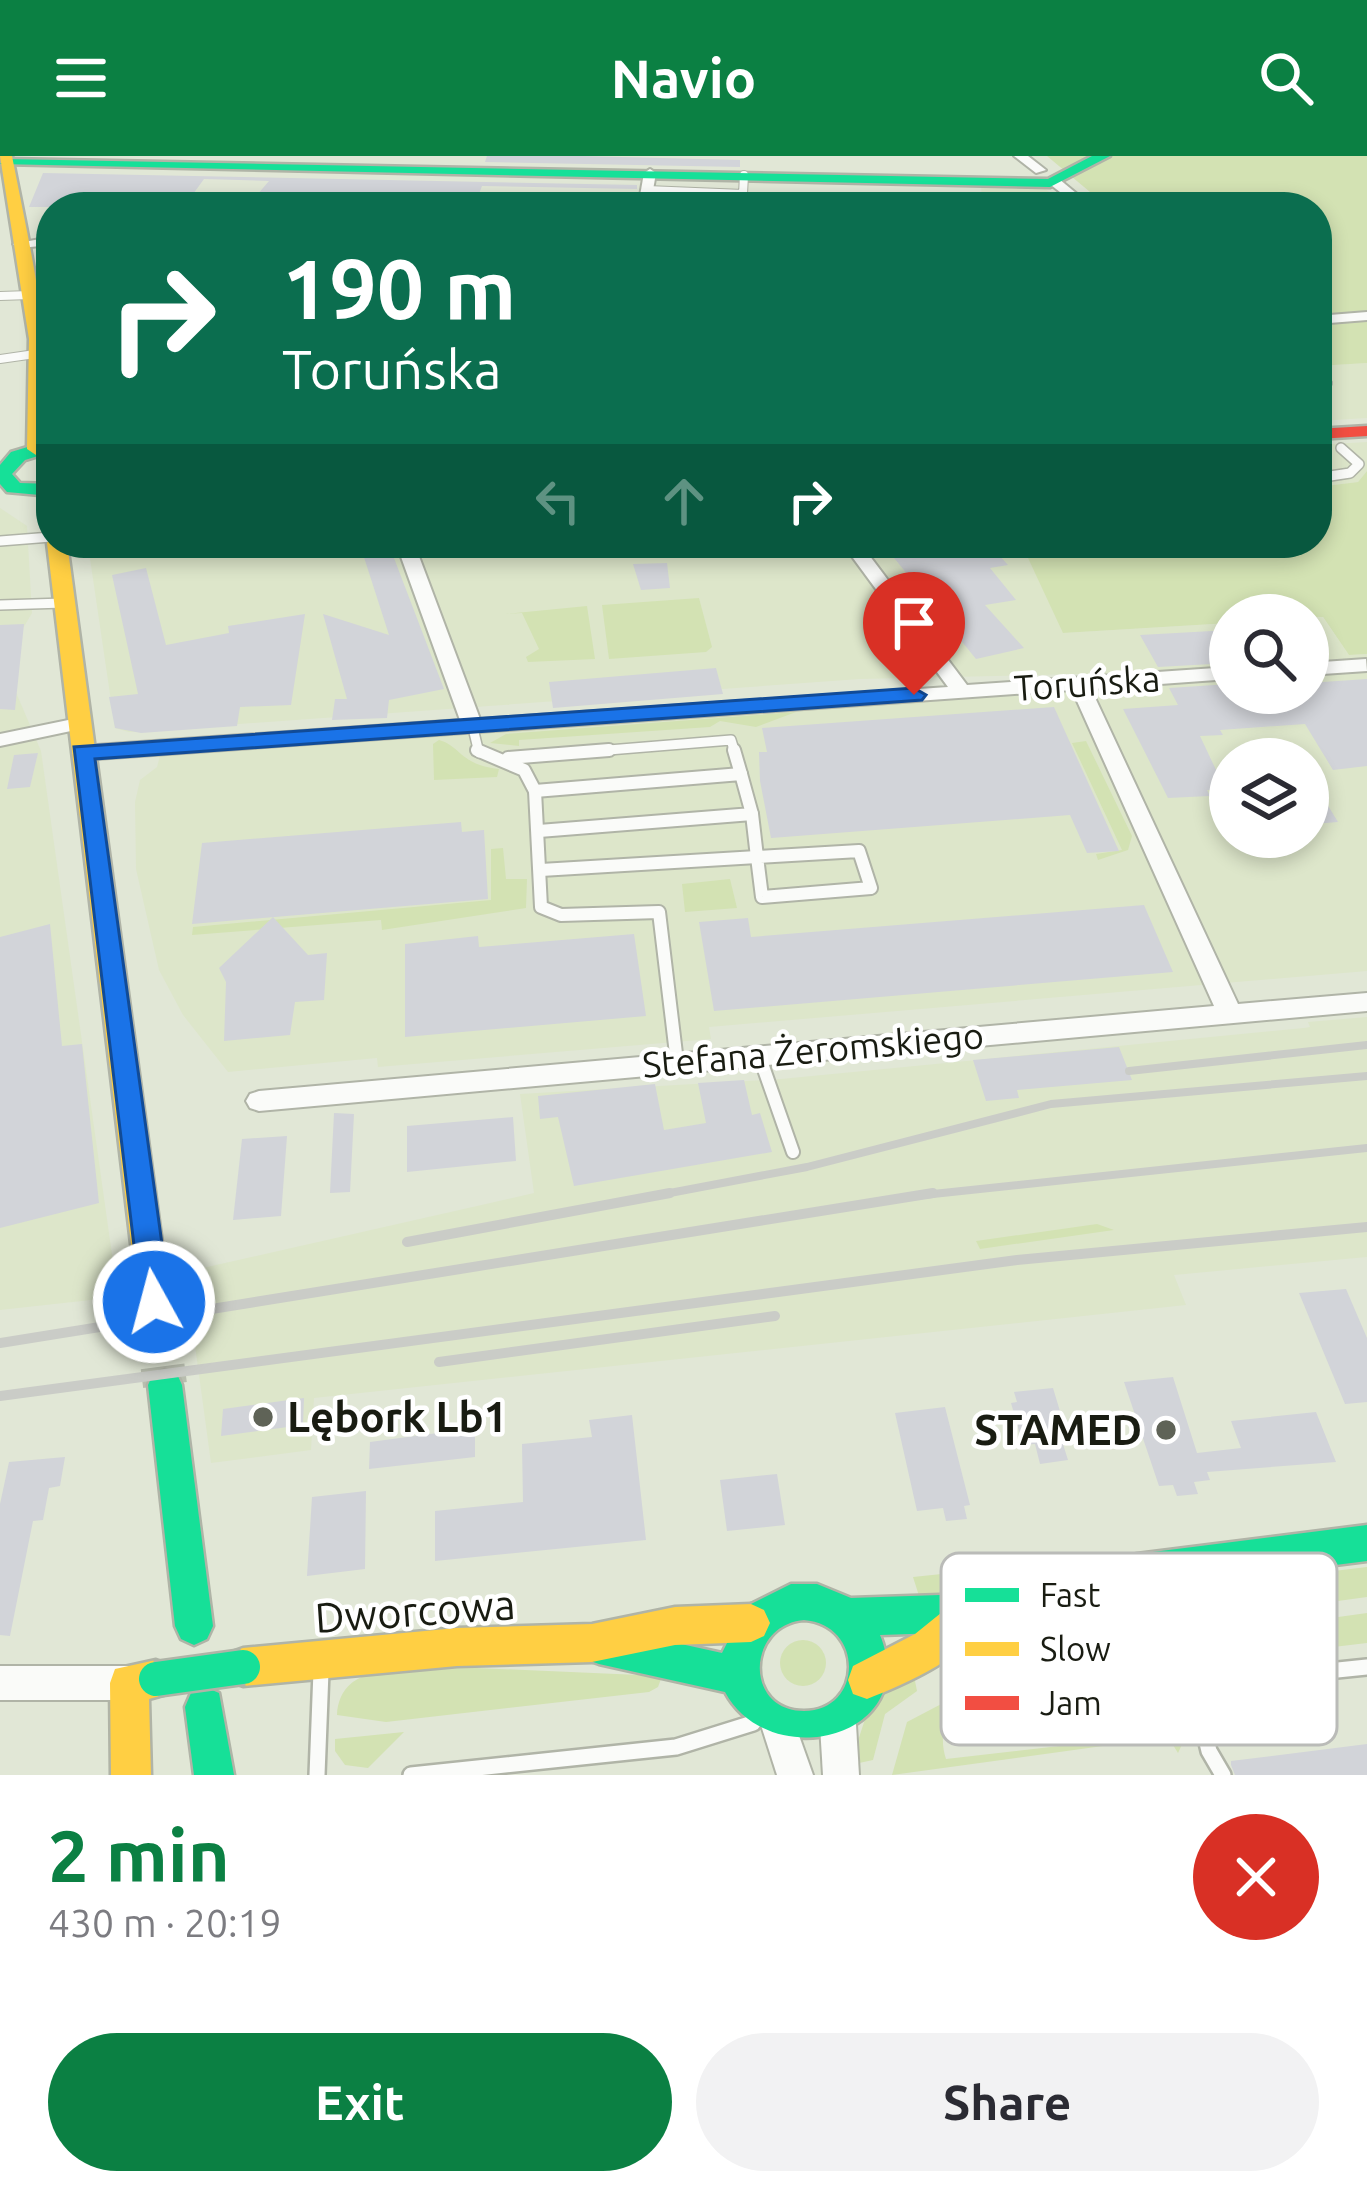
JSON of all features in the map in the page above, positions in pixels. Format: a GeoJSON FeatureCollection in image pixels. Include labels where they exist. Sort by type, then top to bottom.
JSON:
{"type":"FeatureCollection","features":[{"type":"Feature","properties":{"kind":"street"},"geometry":{"type":"LineString","coordinates":[[36,359],[31,295],[5,159],[332,161],[649,182],[744,175],[1042,172],[1103,156]]}},
{"type":"Feature","properties":{"kind":"street"},"geometry":{"type":"LineString","coordinates":[[1042,172],[1068,192]]}},
{"type":"Feature","properties":{"kind":"street"},"geometry":{"type":"LineString","coordinates":[[647,192],[649,182]]}},
{"type":"Feature","properties":{"kind":"street"},"geometry":{"type":"LineString","coordinates":[[20,244],[36,242]]}},
{"type":"Feature","properties":{"kind":"street"},"geometry":{"type":"LineString","coordinates":[[1332,319],[1367,316]]}},
{"type":"Feature","properties":{"kind":"street"},"geometry":{"type":"LineString","coordinates":[[36,430],[5,482],[36,489]]}},
{"type":"Feature","properties":{"kind":"street"},"geometry":{"type":"LineString","coordinates":[[1332,440],[1367,431]]}},
{"type":"Feature","properties":{"kind":"street"},"geometry":{"type":"LineString","coordinates":[[60,558],[154,1302]]}},
{"type":"Feature","properties":{"kind":"street"},"geometry":{"type":"LineString","coordinates":[[410,558],[472,724]]}},
{"type":"Feature","properties":{"kind":"street"},"geometry":{"type":"LineString","coordinates":[[863,558],[962,692]]}},
{"type":"Feature","properties":{"kind":"street"},"geometry":{"type":"LineString","coordinates":[[1329,668],[1367,666]]}},
{"type":"Feature","properties":{"kind":"street","name":"Toruńska"},"geometry":{"type":"LineString","coordinates":[[82,752],[241,745],[472,724],[1209,674]]}},
{"type":"Feature","properties":{"kind":"street"},"geometry":{"type":"LineString","coordinates":[[1078,682],[1229,1014]]}},
{"type":"Feature","properties":{"kind":"street"},"geometry":{"type":"LineString","coordinates":[[0,740],[78,724]]}},
{"type":"Feature","properties":{"kind":"street","name":"Stefana Żeromskiego"},"geometry":{"type":"LineString","coordinates":[[259,1101],[1367,1002]]}},
{"type":"Feature","properties":{"kind":"street"},"geometry":{"type":"LineString","coordinates":[[165,1385],[194,1627]]}},
{"type":"Feature","properties":{"kind":"street"},"geometry":{"type":"LineString","coordinates":[[1288,1553],[1367,1543]]}},
{"type":"Feature","properties":{"kind":"street"},"geometry":{"type":"LineString","coordinates":[[795,1775],[772,1722],[740,1676],[742,1643],[751,1623],[785,1602],[806,1600],[844,1617],[941,1614]]}},
{"type":"Feature","properties":{"kind":"street"},"geometry":{"type":"LineString","coordinates":[[772,1722],[803,1731],[838,1725],[860,1701],[867,1680],[864,1645],[844,1617]]}},
{"type":"Feature","properties":{"kind":"street","name":"Dworcowa"},"geometry":{"type":"LineString","coordinates":[[142,1681],[321,1657],[592,1643],[675,1626],[751,1623]]}},
{"type":"Feature","properties":{"kind":"street"},"geometry":{"type":"LineString","coordinates":[[867,1680],[941,1638]]}},
{"type":"Feature","properties":{"kind":"street","name":"Dworcowa"},"geometry":{"type":"LineString","coordinates":[[592,1643],[740,1676]]}},
{"type":"Feature","properties":{"kind":"street"},"geometry":{"type":"LineString","coordinates":[[0,1683],[142,1681],[131,1775]]}},
{"type":"Feature","properties":{"kind":"street"},"geometry":{"type":"LineString","coordinates":[[205,1707],[214,1775]]}},
{"type":"Feature","properties":{"kind":"street"},"geometry":{"type":"LineString","coordinates":[[838,1725],[841,1775]]}},
{"type":"Feature","properties":{"kind":"lane"},"geometry":{"type":"LineString","coordinates":[[0,296],[31,295]]}},
{"type":"Feature","properties":{"kind":"lane"},"geometry":{"type":"LineString","coordinates":[[0,359],[35,354]]}},
{"type":"Feature","properties":{"kind":"lane"},"geometry":{"type":"LineString","coordinates":[[1332,443],[1359,464],[1350,473],[1332,476]]}},
{"type":"Feature","properties":{"kind":"lane"},"geometry":{"type":"LineString","coordinates":[[0,541],[36,536]]}},
{"type":"Feature","properties":{"kind":"lane"},"geometry":{"type":"LineString","coordinates":[[0,605],[66,602]]}},
{"type":"Feature","properties":{"kind":"lane"},"geometry":{"type":"LineString","coordinates":[[472,724],[477,752],[524,770],[535,791],[541,907],[548,913],[659,912],[677,1061]]}},
{"type":"Feature","properties":{"kind":"lane"},"geometry":{"type":"LineString","coordinates":[[500,759],[731,740],[752,814],[754,854],[762,897],[872,888],[859,851],[754,854],[541,870]]}},
{"type":"Feature","properties":{"kind":"lane"},"geometry":{"type":"LineString","coordinates":[[535,791],[740,774]]}},
{"type":"Feature","properties":{"kind":"lane"},"geometry":{"type":"LineString","coordinates":[[538,831],[752,814]]}},
{"type":"Feature","properties":{"kind":"lane"},"geometry":{"type":"LineString","coordinates":[[759,1055],[793,1152]]}},
{"type":"Feature","properties":{"kind":"lane"},"geometry":{"type":"LineString","coordinates":[[317,1775],[321,1657]]}},
{"type":"Feature","properties":{"kind":"lane"},"geometry":{"type":"LineString","coordinates":[[1337,1669],[1367,1666]]}},
{"type":"Feature","properties":{"kind":"lane"},"geometry":{"type":"LineString","coordinates":[[411,1775],[676,1747],[772,1722]]}},
{"type":"Feature","properties":{"kind":"lane"},"geometry":{"type":"LineString","coordinates":[[1208,1745],[1223,1775]]}},
{"type":"Feature","properties":{"kind":"shaded area"},"geometry":{"type":"Polygon","coordinates":[[[981,187],[1044,188],[1049,192],[982,192],[981,187]]]}},
{"type":"Feature","properties":{"kind":"shaded area"},"geometry":{"type":"Polygon","coordinates":[[[1367,363],[1367,418],[1332,420],[1332,365],[1367,363]]]}},
{"type":"Feature","properties":{"kind":"shaded area"},"geometry":{"type":"Polygon","coordinates":[[[1367,442],[1367,471],[1358,482],[1332,485],[1332,444],[1367,442]]]}},
{"type":"Feature","properties":{"kind":"shaded area"},"geometry":{"type":"Polygon","coordinates":[[[0,508],[27,526],[32,613],[3,662],[41,751],[118,1297],[0,1310],[0,508]]]}},
{"type":"Feature","properties":{"kind":"shaded area"},"geometry":{"type":"Polygon","coordinates":[[[90,558],[1028,558],[1064,633],[1209,624],[1209,714],[1329,714],[1329,626],[1349,655],[1367,654],[1367,971],[709,1027],[711,1039],[378,1067],[377,1058],[228,1072],[183,1015],[159,970],[136,869],[135,802],[140,780],[157,767],[161,752],[1089,689],[1080,674],[860,679],[129,732],[115,728],[90,558]]]}},
{"type":"Feature","properties":{"kind":"shaded area"},"geometry":{"type":"Polygon","coordinates":[[[1367,1017],[1367,1257],[1174,1275],[1186,1305],[314,1398],[311,1450],[211,1463],[185,1272],[534,1193],[520,1094],[781,1079],[1304,1028],[1310,1027],[1308,1022],[1367,1017]]]}},
{"type":"Feature","properties":{"kind":"green space"},"geometry":{"type":"Polygon","coordinates":[[[1047,156],[1367,156],[1367,363],[1332,365],[1332,192],[1090,192],[1047,156]]]}},
{"type":"Feature","properties":{"kind":"green space"},"geometry":{"type":"Polygon","coordinates":[[[1367,471],[1367,654],[1349,655],[1329,626],[1329,594],[1209,594],[1209,624],[1063,633],[1028,558],[1332,558],[1332,485],[1358,482],[1367,471]]]}},
{"type":"Feature","properties":{"kind":"green space"},"geometry":{"type":"Polygon","coordinates":[[[699,598],[712,647],[706,652],[609,659],[602,605],[699,598]]]}},
{"type":"Feature","properties":{"kind":"green space"},"geometry":{"type":"Polygon","coordinates":[[[587,606],[595,659],[528,662],[526,657],[539,649],[522,613],[505,614],[587,606]]]}},
{"type":"Feature","properties":{"kind":"green space"},"geometry":{"type":"Polygon","coordinates":[[[796,712],[756,727],[720,721],[710,727],[519,740],[519,746],[490,743],[506,734],[796,712]]]}},
{"type":"Feature","properties":{"kind":"green space"},"geometry":{"type":"Polygon","coordinates":[[[439,740],[476,764],[499,769],[497,777],[434,780],[433,744],[439,740]]]}},
{"type":"Feature","properties":{"kind":"green space"},"geometry":{"type":"Polygon","coordinates":[[[1086,741],[1132,836],[1128,850],[1098,860],[1096,854],[1122,850],[1072,743],[1086,741]]]}},
{"type":"Feature","properties":{"kind":"green space"},"geometry":{"type":"Polygon","coordinates":[[[503,848],[506,879],[527,879],[526,908],[382,930],[381,920],[192,935],[193,927],[491,900],[491,849],[503,848]]]}},
{"type":"Feature","properties":{"kind":"green space"},"geometry":{"type":"Polygon","coordinates":[[[730,879],[737,908],[685,912],[682,884],[730,879]]]}},
{"type":"Feature","properties":{"kind":"green space"},"geometry":{"type":"Polygon","coordinates":[[[1097,1224],[1114,1230],[980,1249],[976,1241],[1097,1224]]]}},
{"type":"Feature","properties":{"kind":"green space"},"geometry":{"type":"Polygon","coordinates":[[[1367,1567],[1367,1597],[1337,1601],[1337,1571],[1367,1567]]]}},
{"type":"Feature","properties":{"kind":"green space"},"geometry":{"type":"Polygon","coordinates":[[[941,1574],[941,1594],[920,1599],[913,1577],[941,1574]]]}},
{"type":"Feature","properties":{"kind":"green space"},"geometry":{"type":"Polygon","coordinates":[[[1367,1613],[1367,1643],[1337,1647],[1337,1617],[1367,1613]]]}},
{"type":"Feature","properties":{"kind":"green space"},"geometry":{"type":"Polygon","coordinates":[[[803,1640],[819,1647],[826,1663],[819,1679],[803,1686],[787,1679],[780,1663],[787,1647],[803,1640]]]}},
{"type":"Feature","properties":{"kind":"green space"},"geometry":{"type":"Polygon","coordinates":[[[454,1667],[662,1676],[658,1687],[649,1692],[386,1722],[337,1715],[350,1684],[364,1676],[454,1667]]]}},
{"type":"Feature","properties":{"kind":"green space"},"geometry":{"type":"Polygon","coordinates":[[[913,1671],[917,1691],[885,1714],[873,1760],[850,1765],[870,1704],[913,1671]]]}},
{"type":"Feature","properties":{"kind":"green space"},"geometry":{"type":"Polygon","coordinates":[[[941,1704],[941,1745],[946,1759],[1068,1745],[1110,1745],[892,1775],[907,1722],[941,1704]]]}},
{"type":"Feature","properties":{"kind":"green space"},"geometry":{"type":"Polygon","coordinates":[[[404,1732],[368,1768],[345,1765],[335,1751],[335,1739],[404,1732]]]}},
{"type":"Feature","properties":{"kind":"building"},"geometry":{"type":"Polygon","coordinates":[[[487,156],[740,160],[740,167],[485,162],[487,156]]]}},
{"type":"Feature","properties":{"kind":"building"},"geometry":{"type":"Polygon","coordinates":[[[43,173],[637,185],[637,189],[482,186],[480,192],[260,192],[269,181],[204,179],[195,192],[36,192],[36,207],[29,207],[43,173]]]}},
{"type":"Feature","properties":{"kind":"building"},"geometry":{"type":"Polygon","coordinates":[[[364,558],[394,558],[444,689],[389,700],[387,718],[332,720],[335,699],[347,699],[323,614],[389,635],[364,558]]]}},
{"type":"Feature","properties":{"kind":"building"},"geometry":{"type":"Polygon","coordinates":[[[894,558],[1002,558],[1008,565],[990,568],[1016,600],[985,605],[1024,648],[976,659],[894,558]]]}},
{"type":"Feature","properties":{"kind":"building"},"geometry":{"type":"Polygon","coordinates":[[[667,563],[670,588],[641,590],[633,564],[667,563]]]}},
{"type":"Feature","properties":{"kind":"building"},"geometry":{"type":"Polygon","coordinates":[[[146,568],[166,645],[229,633],[228,626],[305,614],[291,705],[240,707],[237,726],[141,733],[115,728],[109,697],[138,694],[112,575],[146,568]]]}},
{"type":"Feature","properties":{"kind":"building"},"geometry":{"type":"Polygon","coordinates":[[[24,624],[15,710],[0,709],[0,625],[24,624]]]}},
{"type":"Feature","properties":{"kind":"building"},"geometry":{"type":"Polygon","coordinates":[[[1209,631],[1209,664],[1158,667],[1140,635],[1209,631]]]}},
{"type":"Feature","properties":{"kind":"building"},"geometry":{"type":"Polygon","coordinates":[[[716,668],[723,694],[553,708],[549,682],[716,668]]]}},
{"type":"Feature","properties":{"kind":"building"},"geometry":{"type":"Polygon","coordinates":[[[1367,679],[1367,766],[1333,770],[1329,738],[1314,738],[1305,724],[1220,730],[1223,735],[1200,736],[1209,755],[1209,796],[1168,798],[1123,709],[1178,705],[1169,688],[1209,685],[1209,714],[1329,714],[1329,682],[1367,679]]]}},
{"type":"Feature","properties":{"kind":"building"},"geometry":{"type":"Polygon","coordinates":[[[1054,707],[1119,851],[1087,853],[1070,815],[771,838],[760,781],[759,752],[767,752],[762,728],[1054,707]]]}},
{"type":"Feature","properties":{"kind":"building"},"geometry":{"type":"Polygon","coordinates":[[[38,753],[30,787],[7,789],[14,755],[38,753]]]}},
{"type":"Feature","properties":{"kind":"building"},"geometry":{"type":"Polygon","coordinates":[[[461,822],[462,832],[484,830],[488,899],[192,924],[202,843],[461,822]]]}},
{"type":"Feature","properties":{"kind":"building"},"geometry":{"type":"Polygon","coordinates":[[[1144,905],[1173,972],[714,1011],[699,922],[748,918],[751,937],[1144,905]]]}},
{"type":"Feature","properties":{"kind":"building"},"geometry":{"type":"Polygon","coordinates":[[[273,917],[308,955],[327,953],[324,1000],[295,1002],[290,1035],[224,1041],[226,982],[219,968],[273,917]]]}},
{"type":"Feature","properties":{"kind":"building"},"geometry":{"type":"Polygon","coordinates":[[[50,924],[62,1046],[82,1044],[99,1203],[0,1228],[0,937],[50,924]]]}},
{"type":"Feature","properties":{"kind":"building"},"geometry":{"type":"Polygon","coordinates":[[[634,934],[646,1016],[405,1037],[405,944],[478,936],[479,947],[634,934]]]}},
{"type":"Feature","properties":{"kind":"building"},"geometry":{"type":"Polygon","coordinates":[[[1119,1047],[1132,1080],[1017,1090],[1019,1098],[986,1101],[973,1060],[1119,1047]]]}},
{"type":"Feature","properties":{"kind":"building"},"geometry":{"type":"Polygon","coordinates":[[[744,1080],[752,1115],[760,1113],[772,1152],[574,1186],[558,1117],[540,1119],[538,1096],[655,1084],[664,1130],[706,1123],[698,1083],[744,1080]]]}},
{"type":"Feature","properties":{"kind":"building"},"geometry":{"type":"Polygon","coordinates":[[[334,1113],[354,1114],[350,1192],[330,1193],[334,1113]]]}},
{"type":"Feature","properties":{"kind":"building"},"geometry":{"type":"Polygon","coordinates":[[[513,1117],[516,1161],[407,1172],[407,1126],[513,1117]]]}},
{"type":"Feature","properties":{"kind":"building"},"geometry":{"type":"Polygon","coordinates":[[[287,1136],[281,1216],[233,1220],[242,1139],[287,1136]]]}},
{"type":"Feature","properties":{"kind":"building"},"geometry":{"type":"Polygon","coordinates":[[[1346,1289],[1367,1338],[1367,1402],[1345,1404],[1299,1293],[1346,1289]]]}},
{"type":"Feature","properties":{"kind":"building"},"geometry":{"type":"Polygon","coordinates":[[[1173,1377],[1197,1453],[1241,1448],[1231,1421],[1316,1412],[1336,1462],[1207,1472],[1210,1480],[1194,1482],[1198,1494],[1177,1496],[1173,1485],[1159,1486],[1124,1382],[1173,1377]]]}},
{"type":"Feature","properties":{"kind":"building"},"geometry":{"type":"Polygon","coordinates":[[[1053,1388],[1069,1441],[1062,1441],[1068,1460],[1040,1464],[1035,1444],[1023,1445],[1011,1403],[1017,1402],[1014,1392],[1053,1388]]]}},
{"type":"Feature","properties":{"kind":"building","name":"Lębork Lb1"},"geometry":{"type":"Polygon","coordinates":[[[304,1398],[303,1425],[221,1436],[223,1409],[304,1398]]]}},
{"type":"Feature","properties":{"kind":"building"},"geometry":{"type":"Polygon","coordinates":[[[945,1407],[970,1505],[964,1506],[967,1519],[946,1521],[943,1508],[917,1511],[895,1413],[945,1407]]]}},
{"type":"Feature","properties":{"kind":"building"},"geometry":{"type":"Polygon","coordinates":[[[632,1415],[646,1540],[435,1561],[435,1511],[523,1502],[522,1444],[592,1437],[589,1420],[632,1415]]]}},
{"type":"Feature","properties":{"kind":"building"},"geometry":{"type":"Polygon","coordinates":[[[475,1428],[475,1457],[369,1469],[370,1442],[475,1428]]]}},
{"type":"Feature","properties":{"kind":"building"},"geometry":{"type":"Polygon","coordinates":[[[65,1457],[60,1486],[49,1488],[43,1520],[33,1521],[10,1636],[0,1635],[0,1504],[9,1462],[65,1457]]]}},
{"type":"Feature","properties":{"kind":"building"},"geometry":{"type":"Polygon","coordinates":[[[777,1474],[785,1525],[727,1531],[720,1480],[777,1474]]]}},
{"type":"Feature","properties":{"kind":"building"},"geometry":{"type":"Polygon","coordinates":[[[366,1491],[365,1569],[307,1576],[312,1497],[366,1491]]]}},
{"type":"Feature","properties":{"kind":"building"},"geometry":{"type":"Polygon","coordinates":[[[1367,1744],[1367,1775],[1235,1775],[1231,1765],[1231,1761],[1367,1744]]]}},
{"type":"Feature","properties":{"kind":"tunnel"},"geometry":{"type":"LineString","coordinates":[[154,1302],[165,1385]]}},
{"type":"Feature","properties":{"kind":"railway"},"geometry":{"type":"LineString","coordinates":[[1129,1071],[1367,1045]]}},
{"type":"Feature","properties":{"kind":"railway"},"geometry":{"type":"LineString","coordinates":[[660,1195],[807,1167],[1051,1104],[1367,1076]]}},
{"type":"Feature","properties":{"kind":"railway"},"geometry":{"type":"LineString","coordinates":[[915,1196],[1367,1148]]}},
{"type":"Feature","properties":{"kind":"railway"},"geometry":{"type":"LineString","coordinates":[[660,1195],[670,1193]]}},
{"type":"Feature","properties":{"kind":"railway"},"geometry":{"type":"LineString","coordinates":[[915,1196],[933,1193]]}},
{"type":"Feature","properties":{"kind":"railway"},"geometry":{"type":"LineString","coordinates":[[407,1242],[660,1195]]}},
{"type":"Feature","properties":{"kind":"railway"},"geometry":{"type":"LineString","coordinates":[[654,1196],[660,1195]]}},
{"type":"Feature","properties":{"kind":"railway"},"geometry":{"type":"LineString","coordinates":[[0,1343],[915,1196]]}},
{"type":"Feature","properties":{"kind":"railway"},"geometry":{"type":"LineString","coordinates":[[0,1396],[1017,1260],[1367,1227]]}},
{"type":"Feature","properties":{"kind":"railway"},"geometry":{"type":"LineString","coordinates":[[439,1362],[775,1316]]}},
{"type":"Feature","properties":{"kind":"traffic: fast"},"geometry":{"type":"LineString","coordinates":[[6,163],[1050,183],[1103,156]]}},
{"type":"Feature","properties":{"kind":"traffic: fast"},"geometry":{"type":"LineString","coordinates":[[2,474],[18,456],[36,451]]}},
{"type":"Feature","properties":{"kind":"traffic: fast"},"geometry":{"type":"LineString","coordinates":[[2,474],[14,488],[36,489]]}},
{"type":"Feature","properties":{"kind":"traffic: fast"},"geometry":{"type":"LineString","coordinates":[[165,1385],[194,1626]]}},
{"type":"Feature","properties":{"kind":"traffic: fast"},"geometry":{"type":"LineString","coordinates":[[1288,1553],[1367,1543]]}},
{"type":"Feature","properties":{"kind":"traffic: fast"},"geometry":{"type":"LineString","coordinates":[[804,1601],[829,1606],[850,1620],[864,1641],[869,1666],[864,1691],[850,1712],[829,1726],[804,1731],[779,1726],[758,1712],[744,1691],[739,1666],[744,1641],[758,1620],[779,1606],[804,1601]]}},
{"type":"Feature","properties":{"kind":"traffic: fast"},"geometry":{"type":"LineString","coordinates":[[844,1617],[941,1614]]}},
{"type":"Feature","properties":{"kind":"traffic: fast"},"geometry":{"type":"LineString","coordinates":[[599,1645],[740,1676]]}},
{"type":"Feature","properties":{"kind":"traffic: fast"},"geometry":{"type":"LineString","coordinates":[[156,1679],[243,1667]]}},
{"type":"Feature","properties":{"kind":"traffic: fast"},"geometry":{"type":"LineString","coordinates":[[205,1707],[214,1775]]}},
{"type":"Feature","properties":{"kind":"traffic: slow"},"geometry":{"type":"LineString","coordinates":[[5,156],[36,332]]}},
{"type":"Feature","properties":{"kind":"traffic: slow"},"geometry":{"type":"LineString","coordinates":[[59,558],[154,1302]]}},
{"type":"Feature","properties":{"kind":"traffic: slow"},"geometry":{"type":"LineString","coordinates":[[243,1667],[457,1647],[592,1643],[675,1626],[751,1623]]}},
{"type":"Feature","properties":{"kind":"traffic: slow"},"geometry":{"type":"LineString","coordinates":[[867,1680],[941,1638]]}},
{"type":"Feature","properties":{"kind":"traffic: slow"},"geometry":{"type":"LineString","coordinates":[[131,1775],[129,1683],[156,1679]]}},
{"type":"Feature","properties":{"kind":"traffic: jam"},"geometry":{"type":"LineString","coordinates":[[1332,433],[1367,431]]}},
{"type":"Feature","properties":{"kind":"place","name":"Lębork Lb1"},"geometry":{"type":"Point","coordinates":[263,1417]}},
{"type":"Feature","properties":{"kind":"place","name":"STAMED"},"geometry":{"type":"Point","coordinates":[1166,1430]}},
{"type":"Feature","properties":{"kind":"route"},"geometry":{"type":"LineString","coordinates":[[154,1302],[82,752],[914,695]]}}]}
